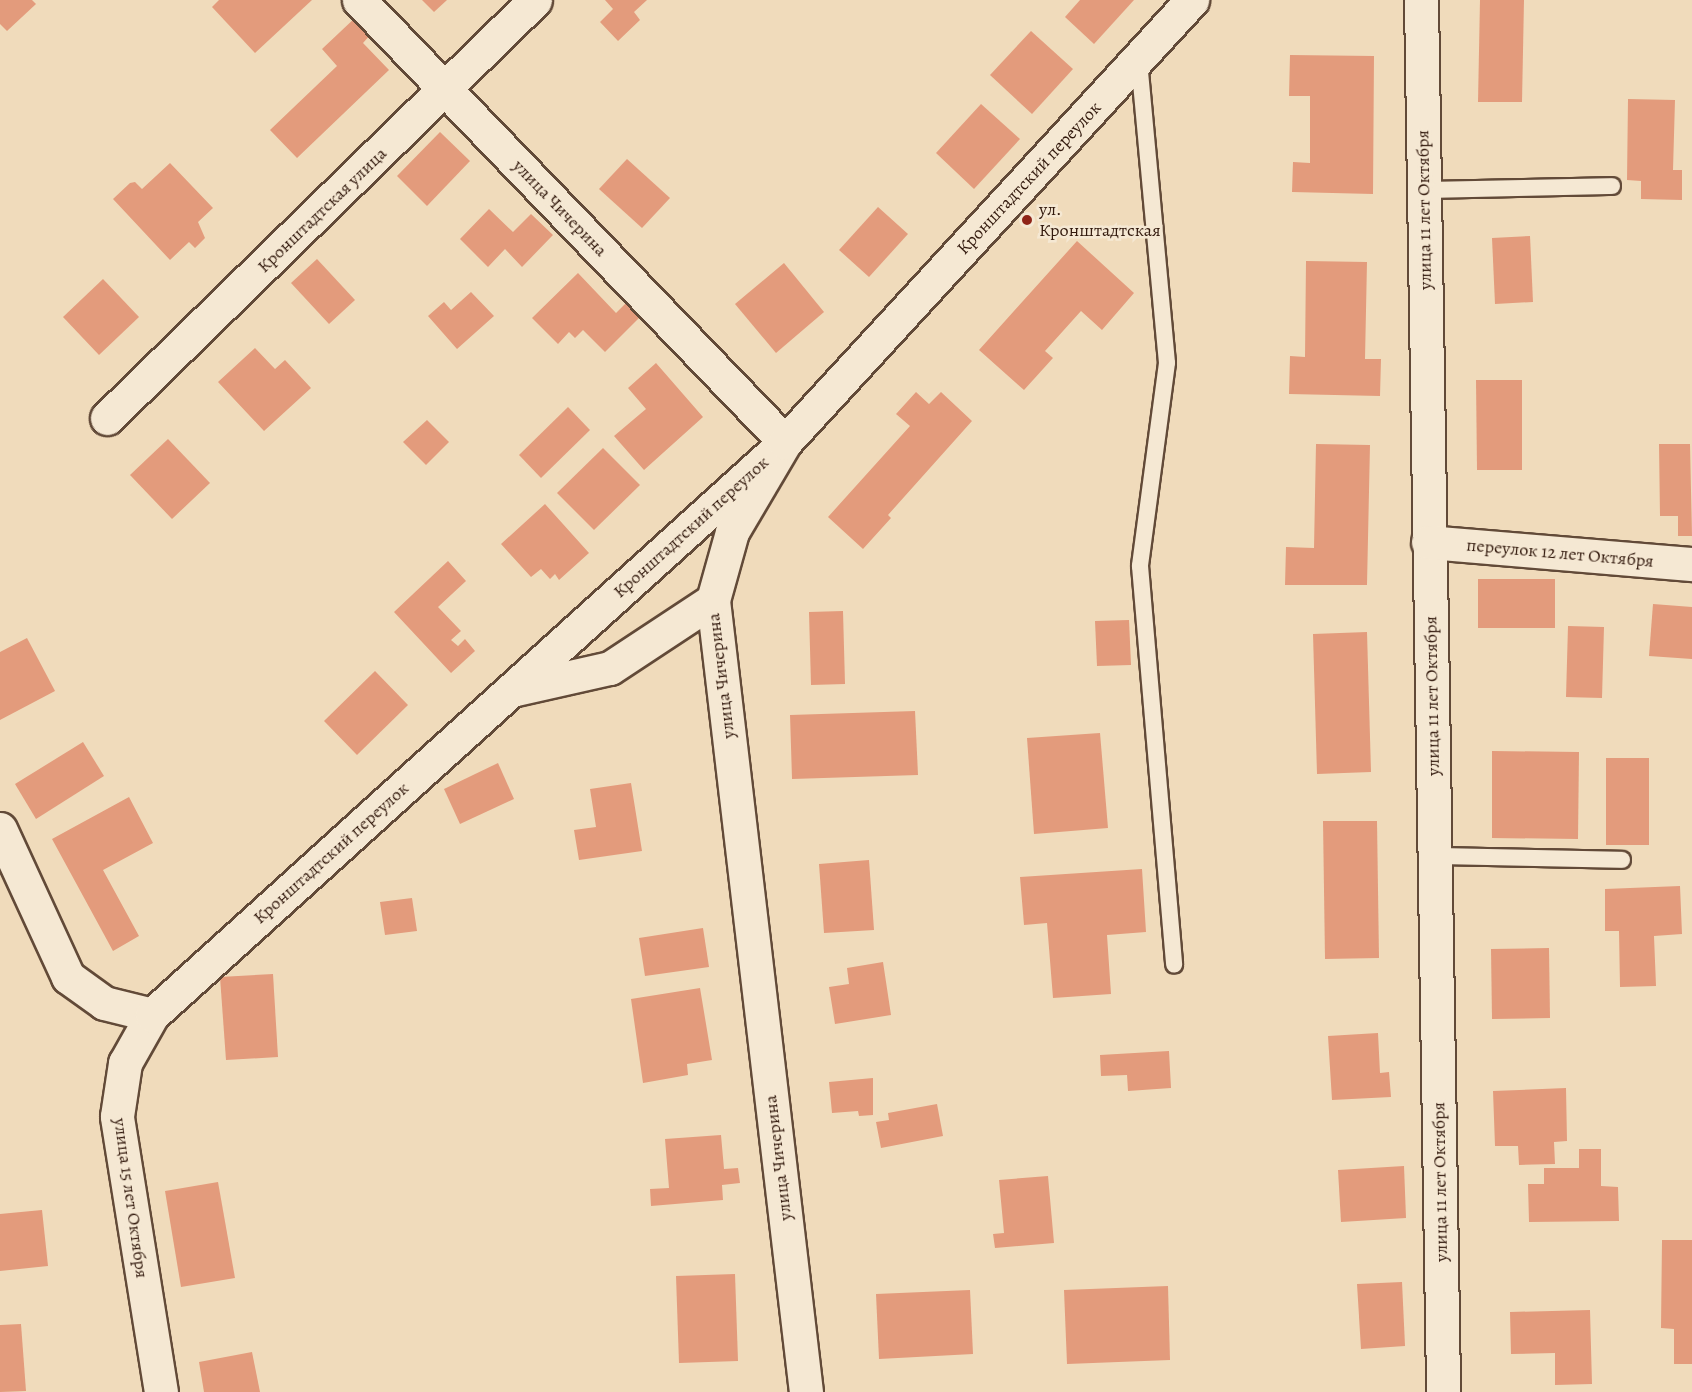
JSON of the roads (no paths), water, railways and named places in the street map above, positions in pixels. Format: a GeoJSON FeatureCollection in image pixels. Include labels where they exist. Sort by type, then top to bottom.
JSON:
{"type":"FeatureCollection","features":[{"type":"Feature","properties":{"kind":"street","name":"улица Чичерина"},"geometry":{"type":"LineString","coordinates":[[359,0],[785,442],[732,532],[712,600],[806,1392]]}},
{"type":"Feature","properties":{"kind":"street","name":"Кронштадтская улица"},"geometry":{"type":"LineString","coordinates":[[107,418],[446,90],[535,0]]}},
{"type":"Feature","properties":{"kind":"street","name":"Кронштадтский переулок"},"geometry":{"type":"LineString","coordinates":[[152,1015],[785,442],[1139,61],[1192,0]]}},
{"type":"Feature","properties":{"kind":"street","name":"улица 11 лет Октября"},"geometry":{"type":"LineString","coordinates":[[1421,0],[1443,1392]]}},
{"type":"Feature","properties":{"kind":"street","name":"переулок 12 лет Октября"},"geometry":{"type":"LineString","coordinates":[[1428,543],[1692,564]]}},
{"type":"Feature","properties":{"kind":"street"},"geometry":{"type":"LineString","coordinates":[[511,690],[610,668],[712,600]]}},
{"type":"Feature","properties":{"kind":"street"},"geometry":{"type":"LineString","coordinates":[[0,829],[68,977],[104,1003],[152,1015]]}},
{"type":"Feature","properties":{"kind":"street","name":"улица 15 лет Октября"},"geometry":{"type":"LineString","coordinates":[[152,1015],[125,1063],[117,1116],[161,1392]]}},
{"type":"Feature","properties":{"kind":"lane"},"geometry":{"type":"LineString","coordinates":[[1139,61],[1167,363],[1140,566],[1174,965]]}},
{"type":"Feature","properties":{"kind":"lane"},"geometry":{"type":"LineString","coordinates":[[1423,190],[1612,186]]}},
{"type":"Feature","properties":{"kind":"lane"},"geometry":{"type":"LineString","coordinates":[[1436,856],[1622,860]]}},
{"type":"Feature","properties":{"kind":"place","name":"ул. Кронштадтская"},"geometry":{"type":"Point","coordinates":[1027,220]}}]}
